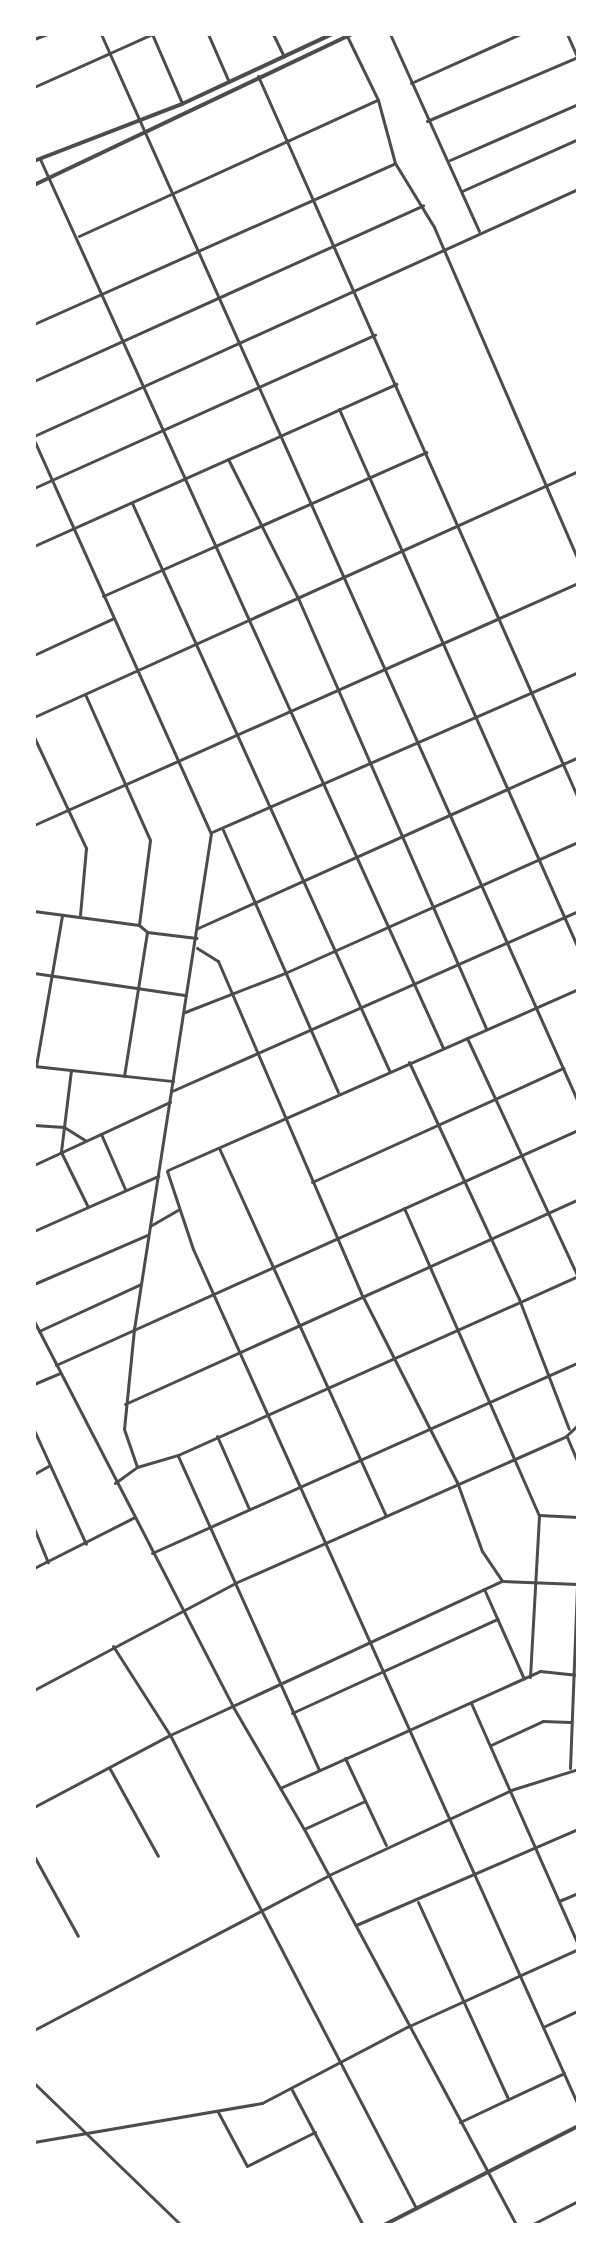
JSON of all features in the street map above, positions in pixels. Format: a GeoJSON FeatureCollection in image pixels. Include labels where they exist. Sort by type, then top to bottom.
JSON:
{"type":"FeatureCollection","features":[{"type":"Feature","properties":{"kind":"street"},"geometry":{"type":"LineString","coordinates":[[34,39],[47,34]]}},
{"type":"Feature","properties":{"kind":"street"},"geometry":{"type":"LineString","coordinates":[[101,34],[256,389],[311,503],[382,669],[578,1102]]}},
{"type":"Feature","properties":{"kind":"street"},"geometry":{"type":"LineString","coordinates":[[34,87],[152,34],[182,104]]}},
{"type":"Feature","properties":{"kind":"street"},"geometry":{"type":"LineString","coordinates":[[208,34],[229,82]]}},
{"type":"Feature","properties":{"kind":"street"},"geometry":{"type":"LineString","coordinates":[[273,34],[284,57]]}},
{"type":"Feature","properties":{"kind":"street"},"geometry":{"type":"LineString","coordinates":[[332,34],[182,104],[37,160],[49,178],[103,293],[327,783],[387,927],[416,983],[443,1048]]}},
{"type":"Feature","properties":{"kind":"street"},"geometry":{"type":"LineString","coordinates":[[390,34],[479,231]]}},
{"type":"Feature","properties":{"kind":"street"},"geometry":{"type":"LineString","coordinates":[[411,83],[520,34]]}},
{"type":"Feature","properties":{"kind":"street"},"geometry":{"type":"LineString","coordinates":[[427,121],[578,58],[567,34]]}},
{"type":"Feature","properties":{"kind":"street"},"geometry":{"type":"LineString","coordinates":[[34,185],[349,35],[378,100],[395,163],[423,205],[578,560]]}},
{"type":"Feature","properties":{"kind":"street"},"geometry":{"type":"LineString","coordinates":[[258,76],[578,798]]}},
{"type":"Feature","properties":{"kind":"street"},"geometry":{"type":"LineString","coordinates":[[77,237],[378,100]]}},
{"type":"Feature","properties":{"kind":"street"},"geometry":{"type":"LineString","coordinates":[[448,160],[578,104]]}},
{"type":"Feature","properties":{"kind":"street"},"geometry":{"type":"LineString","coordinates":[[462,191],[578,139]]}},
{"type":"Feature","properties":{"kind":"street"},"geometry":{"type":"LineString","coordinates":[[34,324],[395,163]]}},
{"type":"Feature","properties":{"kind":"street"},"geometry":{"type":"LineString","coordinates":[[137,1467],[126,1444],[125,1404],[147,1235],[160,1175],[211,833],[112,619],[34,438],[479,231],[578,189]]}},
{"type":"Feature","properties":{"kind":"street"},"geometry":{"type":"LineString","coordinates":[[34,381],[423,205]]}},
{"type":"Feature","properties":{"kind":"street"},"geometry":{"type":"LineString","coordinates":[[34,488],[375,335]]}},
{"type":"Feature","properties":{"kind":"street"},"geometry":{"type":"LineString","coordinates":[[34,546],[396,384]]}},
{"type":"Feature","properties":{"kind":"street"},"geometry":{"type":"LineString","coordinates":[[339,409],[367,479],[443,641],[474,718],[578,948]]}},
{"type":"Feature","properties":{"kind":"street"},"geometry":{"type":"LineString","coordinates":[[103,596],[426,452]]}},
{"type":"Feature","properties":{"kind":"street"},"geometry":{"type":"LineString","coordinates":[[228,459],[263,523],[298,598],[486,1029]]}},
{"type":"Feature","properties":{"kind":"street"},"geometry":{"type":"LineString","coordinates":[[34,717],[578,471]]}},
{"type":"Feature","properties":{"kind":"street"},"geometry":{"type":"LineString","coordinates":[[132,503],[165,567],[389,1070]]}},
{"type":"Feature","properties":{"kind":"street"},"geometry":{"type":"LineString","coordinates":[[34,825],[578,583]]}},
{"type":"Feature","properties":{"kind":"street"},"geometry":{"type":"LineString","coordinates":[[34,655],[112,619]]}},
{"type":"Feature","properties":{"kind":"street"},"geometry":{"type":"LineString","coordinates":[[211,833],[578,672]]}},
{"type":"Feature","properties":{"kind":"street"},"geometry":{"type":"LineString","coordinates":[[85,694],[151,846],[139,925]]}},
{"type":"Feature","properties":{"kind":"street"},"geometry":{"type":"LineString","coordinates":[[34,737],[87,856],[80,915]]}},
{"type":"Feature","properties":{"kind":"street"},"geometry":{"type":"LineString","coordinates":[[198,928],[254,900],[578,757]]}},
{"type":"Feature","properties":{"kind":"street"},"geometry":{"type":"LineString","coordinates":[[223,830],[338,1092]]}},
{"type":"Feature","properties":{"kind":"street"},"geometry":{"type":"LineString","coordinates":[[184,1013],[285,973],[578,843]]}},
{"type":"Feature","properties":{"kind":"street"},"geometry":{"type":"LineString","coordinates":[[34,911],[80,915],[139,925],[147,932],[197,938]]}},
{"type":"Feature","properties":{"kind":"street"},"geometry":{"type":"LineString","coordinates":[[172,1092],[578,911]]}},
{"type":"Feature","properties":{"kind":"street"},"geometry":{"type":"LineString","coordinates":[[62,915],[35,1066],[173,1081]]}},
{"type":"Feature","properties":{"kind":"street"},"geometry":{"type":"LineString","coordinates":[[124,1076],[147,932]]}},
{"type":"Feature","properties":{"kind":"street"},"geometry":{"type":"LineString","coordinates":[[196,947],[218,961],[234,994],[336,1239],[391,1358],[457,1482],[482,1551],[502,1581]]}},
{"type":"Feature","properties":{"kind":"street"},"geometry":{"type":"LineString","coordinates":[[34,973],[186,995]]}},
{"type":"Feature","properties":{"kind":"street"},"geometry":{"type":"LineString","coordinates":[[34,1231],[338,1092],[578,989]]}},
{"type":"Feature","properties":{"kind":"street"},"geometry":{"type":"LineString","coordinates":[[115,1483],[137,1467],[178,1455],[519,1299],[578,1276],[498,1098],[466,1037]]}},
{"type":"Feature","properties":{"kind":"street"},"geometry":{"type":"LineString","coordinates":[[409,1061],[519,1299],[569,1429]]}},
{"type":"Feature","properties":{"kind":"street"},"geometry":{"type":"LineString","coordinates":[[311,1182],[563,1068]]}},
{"type":"Feature","properties":{"kind":"street"},"geometry":{"type":"LineString","coordinates":[[71,1070],[61,1152],[88,1207]]}},
{"type":"Feature","properties":{"kind":"street"},"geometry":{"type":"LineString","coordinates":[[34,1165],[170,1102]]}},
{"type":"Feature","properties":{"kind":"street"},"geometry":{"type":"LineString","coordinates":[[34,1125],[64,1127],[85,1140]]}},
{"type":"Feature","properties":{"kind":"street"},"geometry":{"type":"LineString","coordinates":[[56,1365],[578,1130]]}},
{"type":"Feature","properties":{"kind":"street"},"geometry":{"type":"LineString","coordinates":[[101,1134],[126,1190]]}},
{"type":"Feature","properties":{"kind":"street"},"geometry":{"type":"LineString","coordinates":[[219,1147],[386,1516]]}},
{"type":"Feature","properties":{"kind":"street"},"geometry":{"type":"LineString","coordinates":[[167,1171],[178,1210],[367,1643],[384,1668],[413,1727],[518,1975],[578,2105]]}},
{"type":"Feature","properties":{"kind":"street"},"geometry":{"type":"LineString","coordinates":[[125,1404],[578,1199]]}},
{"type":"Feature","properties":{"kind":"street"},"geometry":{"type":"LineString","coordinates":[[404,1208],[455,1330],[515,1455],[539,1515],[530,1677]]}},
{"type":"Feature","properties":{"kind":"street"},"geometry":{"type":"LineString","coordinates":[[150,1226],[178,1210]]}},
{"type":"Feature","properties":{"kind":"street"},"geometry":{"type":"LineString","coordinates":[[34,1284],[147,1235]]}},
{"type":"Feature","properties":{"kind":"street"},"geometry":{"type":"LineString","coordinates":[[39,1331],[141,1284]]}},
{"type":"Feature","properties":{"kind":"street"},"geometry":{"type":"LineString","coordinates":[[34,1323],[232,1705],[304,1829],[407,2027],[516,2225]]}},
{"type":"Feature","properties":{"kind":"street"},"geometry":{"type":"LineString","coordinates":[[152,1553],[488,1399],[578,1362]]}},
{"type":"Feature","properties":{"kind":"street"},"geometry":{"type":"LineString","coordinates":[[34,1384],[60,1372]]}},
{"type":"Feature","properties":{"kind":"street"},"geometry":{"type":"LineString","coordinates":[[34,1690],[235,1583],[515,1455],[566,1436],[569,1429],[578,1425]]}},
{"type":"Feature","properties":{"kind":"street"},"geometry":{"type":"LineString","coordinates":[[34,1430],[86,1544]]}},
{"type":"Feature","properties":{"kind":"street"},"geometry":{"type":"LineString","coordinates":[[217,1436],[249,1509]]}},
{"type":"Feature","properties":{"kind":"street"},"geometry":{"type":"LineString","coordinates":[[566,1436],[578,1463]]}},
{"type":"Feature","properties":{"kind":"street"},"geometry":{"type":"LineString","coordinates":[[178,1455],[319,1770]]}},
{"type":"Feature","properties":{"kind":"street"},"geometry":{"type":"LineString","coordinates":[[34,1474],[50,1465]]}},
{"type":"Feature","properties":{"kind":"street"},"geometry":{"type":"LineString","coordinates":[[539,1515],[578,1517]]}},
{"type":"Feature","properties":{"kind":"street"},"geometry":{"type":"LineString","coordinates":[[34,1568],[133,1518]]}},
{"type":"Feature","properties":{"kind":"street"},"geometry":{"type":"LineString","coordinates":[[34,1528],[48,1562]]}},
{"type":"Feature","properties":{"kind":"street"},"geometry":{"type":"LineString","coordinates":[[34,1807],[232,1705],[502,1581],[578,1584],[577,1675],[570,1722],[570,1769]]}},
{"type":"Feature","properties":{"kind":"street"},"geometry":{"type":"LineString","coordinates":[[484,1589],[524,1679]]}},
{"type":"Feature","properties":{"kind":"street"},"geometry":{"type":"LineString","coordinates":[[292,1713],[384,1668],[497,1619]]}},
{"type":"Feature","properties":{"kind":"street"},"geometry":{"type":"LineString","coordinates":[[113,1646],[170,1735],[416,2208]]}},
{"type":"Feature","properties":{"kind":"street"},"geometry":{"type":"LineString","coordinates":[[280,1788],[540,1671],[577,1675]]}},
{"type":"Feature","properties":{"kind":"street"},"geometry":{"type":"LineString","coordinates":[[34,2142],[262,2103],[292,2090],[407,2027],[578,1947],[471,1702]]}},
{"type":"Feature","properties":{"kind":"street"},"geometry":{"type":"LineString","coordinates":[[491,1745],[543,1721],[570,1722]]}},
{"type":"Feature","properties":{"kind":"street"},"geometry":{"type":"LineString","coordinates":[[345,1758],[387,1847]]}},
{"type":"Feature","properties":{"kind":"street"},"geometry":{"type":"LineString","coordinates":[[109,1768],[158,1856]]}},
{"type":"Feature","properties":{"kind":"street"},"geometry":{"type":"LineString","coordinates":[[34,2030],[261,1908],[387,1847],[511,1790],[578,1769]]}},
{"type":"Feature","properties":{"kind":"street"},"geometry":{"type":"LineString","coordinates":[[304,1829],[365,1801]]}},
{"type":"Feature","properties":{"kind":"street"},"geometry":{"type":"LineString","coordinates":[[356,1925],[417,1901],[534,1845],[578,1829]]}},
{"type":"Feature","properties":{"kind":"street"},"geometry":{"type":"LineString","coordinates":[[34,1856],[78,1936]]}},
{"type":"Feature","properties":{"kind":"street"},"geometry":{"type":"LineString","coordinates":[[559,1901],[578,1893]]}},
{"type":"Feature","properties":{"kind":"street"},"geometry":{"type":"LineString","coordinates":[[417,1901],[508,2099]]}},
{"type":"Feature","properties":{"kind":"street"},"geometry":{"type":"LineString","coordinates":[[543,2027],[578,2011]]}},
{"type":"Feature","properties":{"kind":"street"},"geometry":{"type":"LineString","coordinates":[[460,2122],[564,2073]]}},
{"type":"Feature","properties":{"kind":"street"},"geometry":{"type":"LineString","coordinates":[[34,2083],[181,2225]]}},
{"type":"Feature","properties":{"kind":"street"},"geometry":{"type":"LineString","coordinates":[[292,2090],[363,2225]]}},
{"type":"Feature","properties":{"kind":"street"},"geometry":{"type":"LineString","coordinates":[[217,2111],[247,2166],[315,2132]]}},
{"type":"Feature","properties":{"kind":"street"},"geometry":{"type":"LineString","coordinates":[[384,2225],[578,2126]]}},
{"type":"Feature","properties":{"kind":"street"},"geometry":{"type":"LineString","coordinates":[[531,2225],[578,2201]]}}]}
